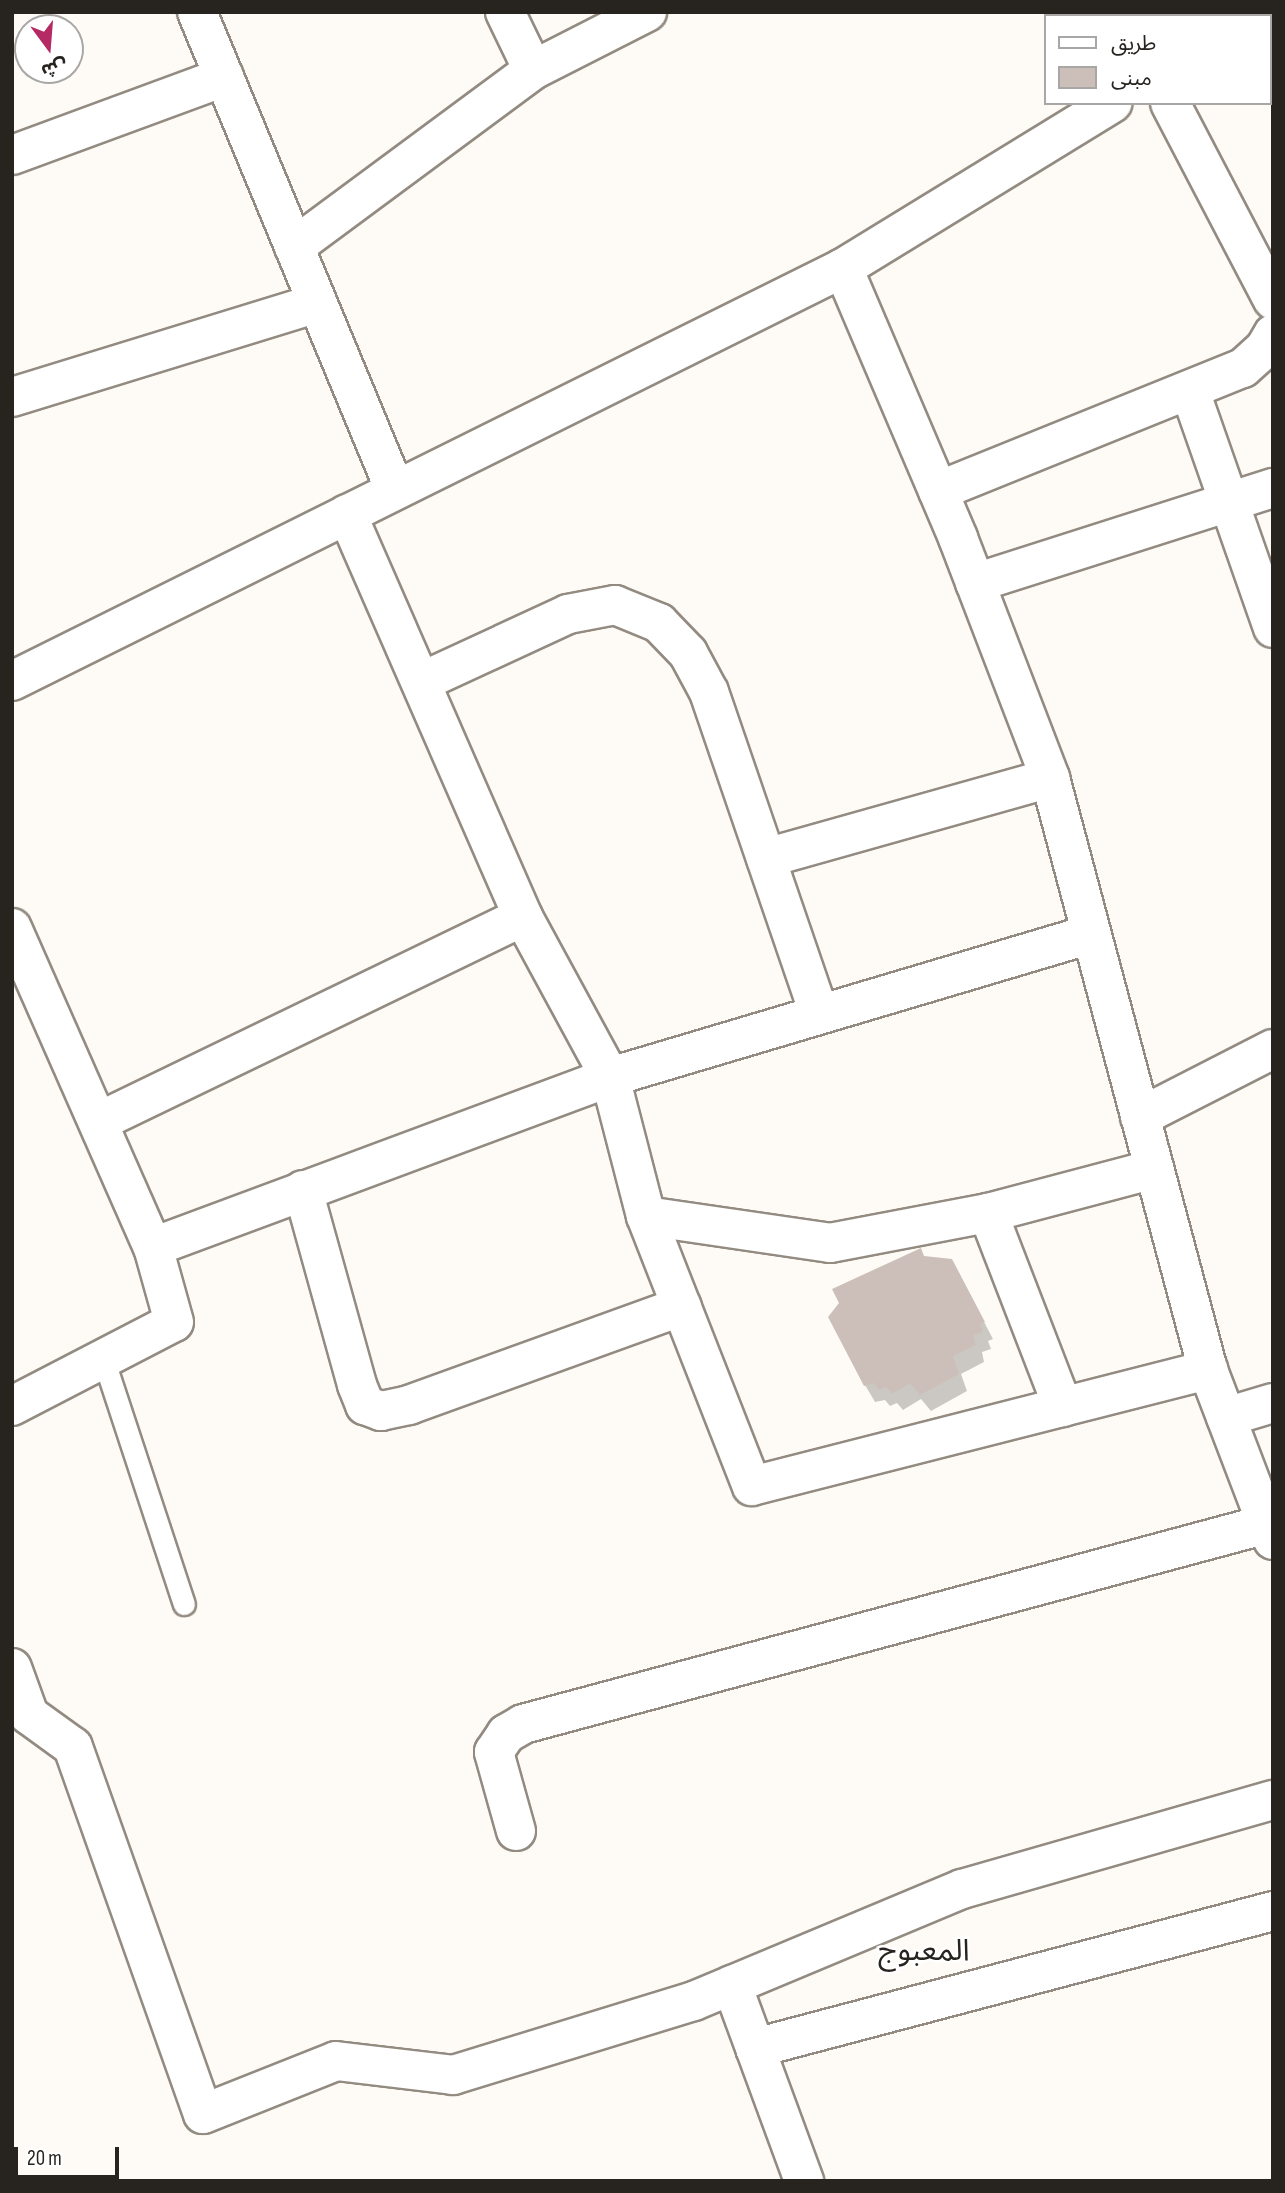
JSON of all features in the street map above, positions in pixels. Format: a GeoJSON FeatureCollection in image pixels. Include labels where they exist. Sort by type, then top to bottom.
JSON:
{"type":"FeatureCollection","features":[{"type":"Feature","properties":{"kind":"street"},"geometry":{"type":"LineString","coordinates":[[197,12],[395,490]]}},
{"type":"Feature","properties":{"kind":"street"},"geometry":{"type":"LineString","coordinates":[[505,12],[533,70]]}},
{"type":"Feature","properties":{"kind":"street"},"geometry":{"type":"LineString","coordinates":[[294,247],[533,70],[647,12]]}},
{"type":"Feature","properties":{"kind":"street"},"geometry":{"type":"LineString","coordinates":[[12,155],[224,77]]}},
{"type":"Feature","properties":{"kind":"street"},"geometry":{"type":"LineString","coordinates":[[12,681],[843,268],[1109,105]]}},
{"type":"Feature","properties":{"kind":"street"},"geometry":{"type":"LineString","coordinates":[[1171,105],[1273,300]]}},
{"type":"Feature","properties":{"kind":"street"},"geometry":{"type":"LineString","coordinates":[[516,1831],[494,1752],[506,1734],[523,1724],[1270,1532],[1208,1370],[1051,778],[938,491],[843,268]]}},
{"type":"Feature","properties":{"kind":"street"},"geometry":{"type":"LineString","coordinates":[[12,397],[317,303]]}},
{"type":"Feature","properties":{"kind":"street"},"geometry":{"type":"LineString","coordinates":[[938,491],[1243,368],[1265,348],[1273,334]]}},
{"type":"Feature","properties":{"kind":"street"},"geometry":{"type":"LineString","coordinates":[[1189,391],[1231,501],[1273,628]]}},
{"type":"Feature","properties":{"kind":"street"},"geometry":{"type":"LineString","coordinates":[[975,583],[1273,488]]}},
{"type":"Feature","properties":{"kind":"street"},"geometry":{"type":"LineString","coordinates":[[347,514],[523,917],[610,1077],[646,1216],[752,1486],[1208,1370]]}},
{"type":"Feature","properties":{"kind":"street"},"geometry":{"type":"LineString","coordinates":[[421,682],[568,614],[615,605],[659,624],[688,653],[709,692],[819,1014]]}},
{"type":"Feature","properties":{"kind":"street"},"geometry":{"type":"LineString","coordinates":[[766,858],[1051,778]]}},
{"type":"Feature","properties":{"kind":"street"},"geometry":{"type":"LineString","coordinates":[[97,1122],[523,917]]}},
{"type":"Feature","properties":{"kind":"street"},"geometry":{"type":"LineString","coordinates":[[12,928],[153,1247],[174,1322],[12,1406]]}},
{"type":"Feature","properties":{"kind":"street"},"geometry":{"type":"LineString","coordinates":[[153,1247],[610,1077],[1091,934]]}},
{"type":"Feature","properties":{"kind":"street"},"geometry":{"type":"LineString","coordinates":[[1140,1116],[1273,1049]]}},
{"type":"Feature","properties":{"kind":"street"},"geometry":{"type":"LineString","coordinates":[[646,1216],[830,1243],[988,1213],[1154,1169]]}},
{"type":"Feature","properties":{"kind":"street"},"geometry":{"type":"LineString","coordinates":[[303,1190],[365,1405],[381,1411],[409,1405],[682,1306]]}},
{"type":"Feature","properties":{"kind":"street"},"geometry":{"type":"LineString","coordinates":[[988,1213],[1063,1407]]}},
{"type":"Feature","properties":{"kind":"street"},"geometry":{"type":"LineString","coordinates":[[1226,1417],[1273,1404]]}},
{"type":"Feature","properties":{"kind":"street"},"geometry":{"type":"LineString","coordinates":[[12,1668],[21,1718],[73,1747],[203,2114],[336,2062],[453,2075],[694,2001],[962,1888],[1273,1800]]}},
{"type":"Feature","properties":{"kind":"street"},"geometry":{"type":"LineString","coordinates":[[755,2048],[1273,1911]]}},
{"type":"Feature","properties":{"kind":"street"},"geometry":{"type":"LineString","coordinates":[[732,1985],[804,2181]]}},
{"type":"Feature","properties":{"kind":"lane"},"geometry":{"type":"LineString","coordinates":[[103,1358],[184,1604]]}},
{"type":"Feature","properties":{"kind":"building"},"geometry":{"type":"Polygon","coordinates":[[[921,1248],[924,1256],[952,1259],[985,1322],[980,1324],[983,1332],[973,1335],[976,1345],[953,1356],[959,1374],[920,1395],[910,1383],[892,1394],[886,1387],[879,1390],[874,1383],[864,1386],[828,1317],[839,1303],[832,1289],[921,1248]]]}},
{"type":"Feature","properties":{"kind":"district","name":"المعبوج"},"geometry":{"type":"Point","coordinates":[924,1951]}}]}
